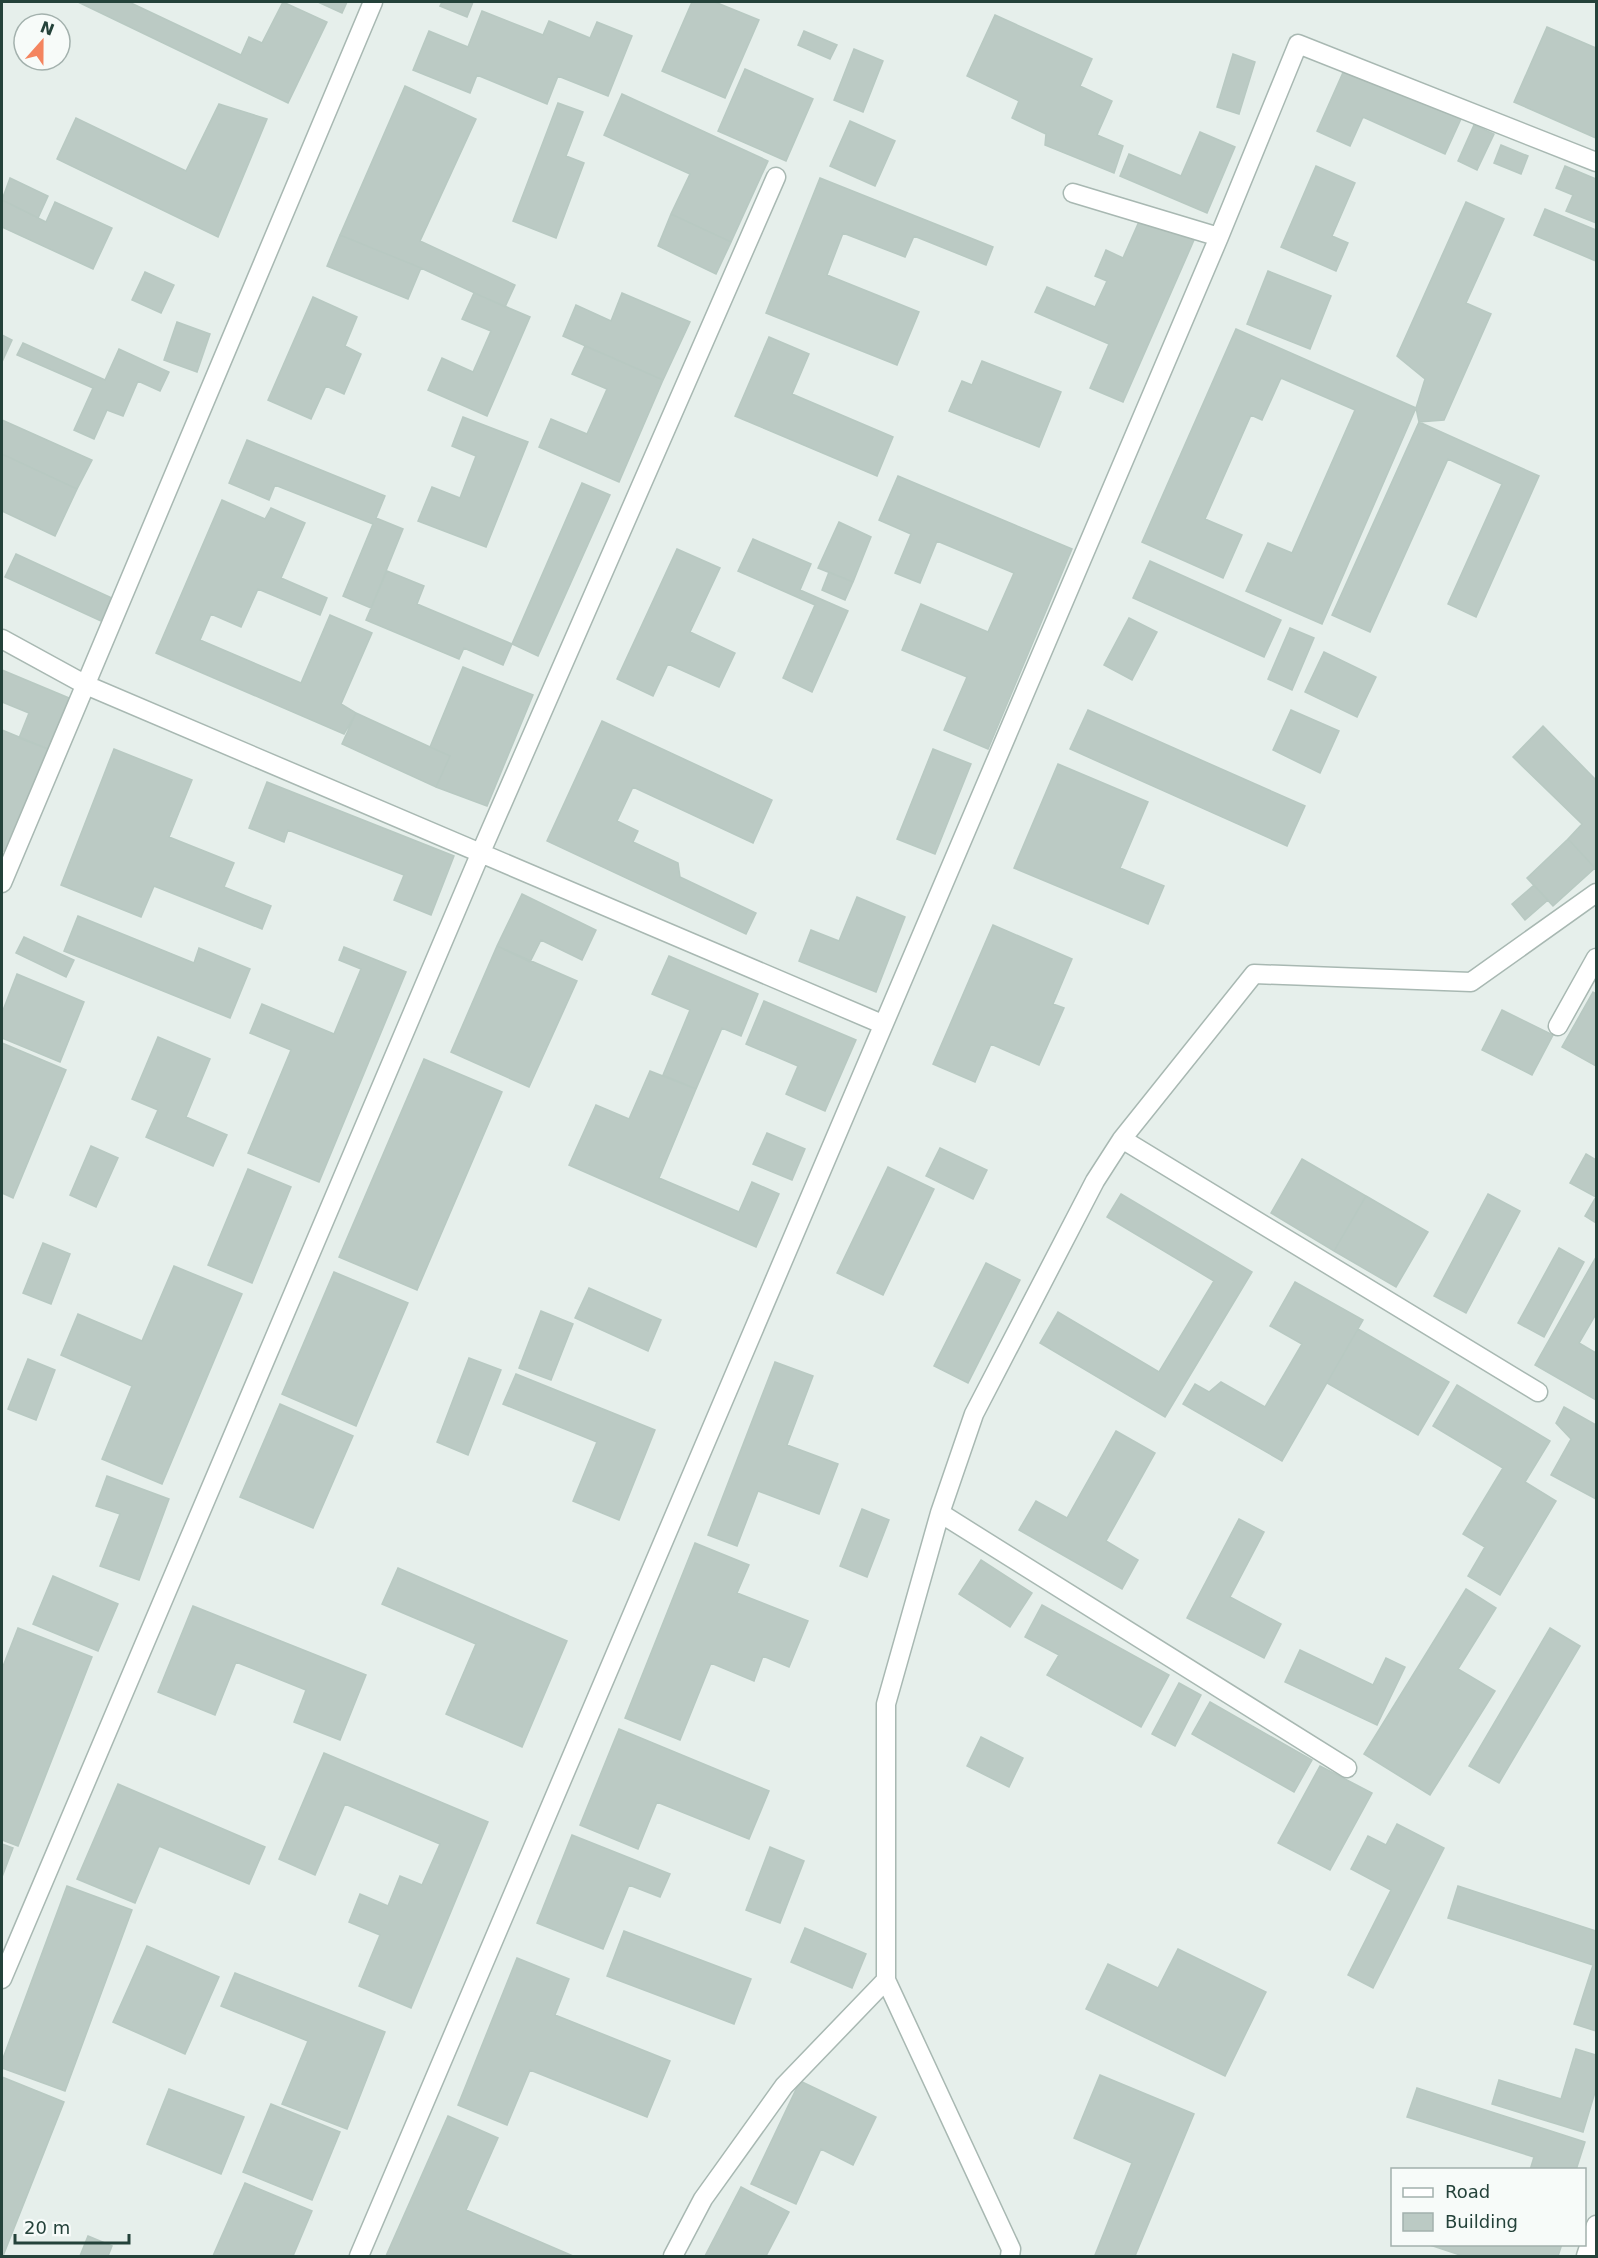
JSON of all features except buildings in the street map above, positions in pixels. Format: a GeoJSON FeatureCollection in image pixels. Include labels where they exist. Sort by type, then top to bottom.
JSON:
{"type":"FeatureCollection","features":[{"type":"Feature","properties":{"kind":"street"},"geometry":{"type":"LineString","coordinates":[[2,884],[373,2]]}},
{"type":"Feature","properties":{"kind":"street"},"geometry":{"type":"LineString","coordinates":[[359,2256],[1219,237],[1298,44],[1596,162]]}},
{"type":"Feature","properties":{"kind":"street"},"geometry":{"type":"LineString","coordinates":[[2,1979],[481,852],[776,177]]}},
{"type":"Feature","properties":{"kind":"street"},"geometry":{"type":"LineString","coordinates":[[1073,193],[1219,237]]}},
{"type":"Feature","properties":{"kind":"street"},"geometry":{"type":"LineString","coordinates":[[2,639],[86,685],[882,1024]]}},
{"type":"Feature","properties":{"kind":"street"},"geometry":{"type":"LineString","coordinates":[[1010,2256],[1011,2249],[886,1980],[886,1704],[940,1513],[974,1414],[1095,1181],[1122,1140],[1254,974],[1471,982],[1596,893]]}},
{"type":"Feature","properties":{"kind":"street"},"geometry":{"type":"LineString","coordinates":[[1558,1026],[1596,958]]}},
{"type":"Feature","properties":{"kind":"street"},"geometry":{"type":"LineString","coordinates":[[1122,1140],[1538,1392]]}},
{"type":"Feature","properties":{"kind":"street"},"geometry":{"type":"LineString","coordinates":[[940,1513],[1347,1768]]}},
{"type":"Feature","properties":{"kind":"street"},"geometry":{"type":"LineString","coordinates":[[673,2256],[703,2199],[784,2086],[886,1980]]}},
{"type":"Feature","properties":{"kind":"street"},"geometry":{"type":"LineString","coordinates":[[1586,2256],[1596,2225]]}}]}
